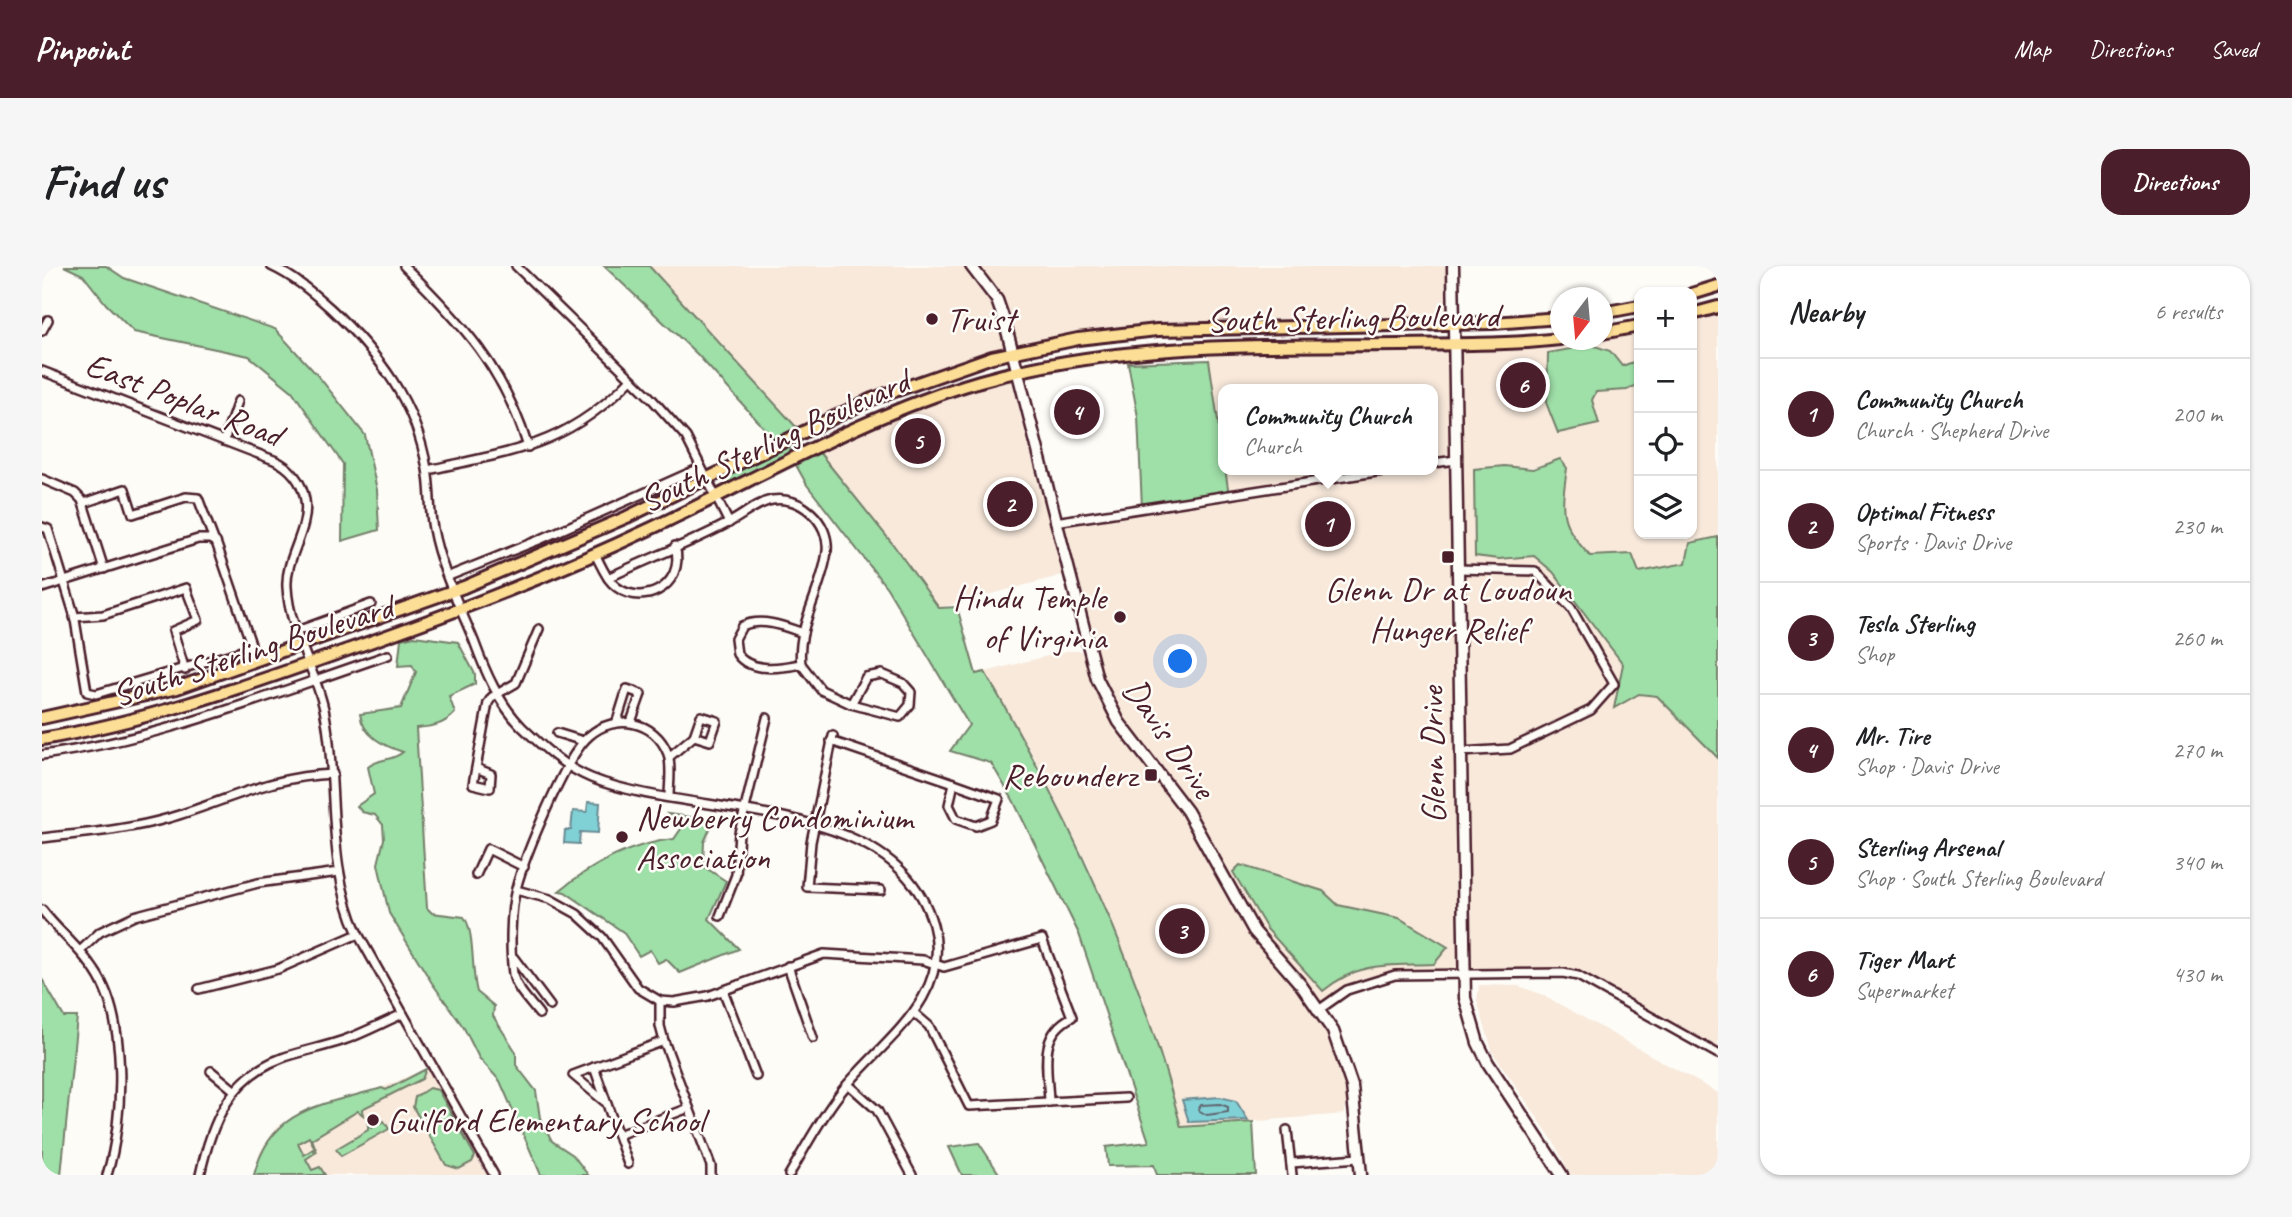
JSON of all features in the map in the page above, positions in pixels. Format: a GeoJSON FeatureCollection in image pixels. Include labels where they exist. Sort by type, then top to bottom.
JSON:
{"type":"FeatureCollection","features":[{"type":"Feature","properties":{"kind":"main road"},"geometry":{"type":"LineString","coordinates":[[1697,292],[1718,286]]}},
{"type":"Feature","properties":{"kind":"main road"},"geometry":{"type":"LineString","coordinates":[[1697,312],[1718,306]]}},
{"type":"Feature","properties":{"kind":"main road"},"geometry":{"type":"LineString","coordinates":[[1613,311],[1634,307]]}},
{"type":"Feature","properties":{"kind":"main road","name":"South Sterling Boulevard"},"geometry":{"type":"LineString","coordinates":[[42,718],[177,688],[454,591],[539,556],[896,388],[1013,352],[1157,330],[1454,324],[1550,319]]}},
{"type":"Feature","properties":{"kind":"main road"},"geometry":{"type":"LineString","coordinates":[[1613,331],[1634,327]]}},
{"type":"Feature","properties":{"kind":"main road","name":"South Sterling Boulevard"},"geometry":{"type":"LineString","coordinates":[[42,739],[165,712],[461,609],[595,554],[882,416],[933,396],[1018,372],[1069,360],[1163,349],[1454,344],[1550,339]]}},
{"type":"Feature","properties":{"kind":"street"},"geometry":{"type":"LineString","coordinates":[[271,266],[295,279],[320,299],[379,358],[411,414],[428,470],[433,529],[454,591],[498,693],[518,723],[569,767],[604,782],[668,797],[814,824],[857,838],[901,870],[928,912],[936,939],[935,964],[929,986],[914,1013],[848,1084],[821,1120],[790,1173],[799,1175]]}},
{"type":"Feature","properties":{"kind":"street"},"geometry":{"type":"LineString","coordinates":[[404,266],[456,317],[489,359],[510,397],[528,447]]}},
{"type":"Feature","properties":{"kind":"street"},"geometry":{"type":"LineString","coordinates":[[516,266],[631,379],[686,438],[729,523]]}},
{"type":"Feature","properties":{"kind":"street","name":"Glenn Drive"},"geometry":{"type":"LineString","coordinates":[[1453,266],[1464,973],[1467,1009],[1478,1043],[1562,1175]]}},
{"type":"Feature","properties":{"kind":"street","name":"Davis Drive"},"geometry":{"type":"LineString","coordinates":[[977,268],[1000,307],[1013,352],[1089,656],[1112,710],[1176,793],[1254,932],[1320,1009],[1340,1045],[1356,1107],[1361,1175]]}},
{"type":"Feature","properties":{"kind":"street"},"geometry":{"type":"LineString","coordinates":[[42,331],[48,320]]}},
{"type":"Feature","properties":{"kind":"street","name":"East Poplar Road"},"geometry":{"type":"LineString","coordinates":[[42,371],[278,462],[292,472],[301,486],[305,501],[304,519],[287,582],[302,645],[324,710],[333,774],[339,873],[345,901],[358,934],[494,1175]]}},
{"type":"Feature","properties":{"kind":"street"},"geometry":{"type":"LineString","coordinates":[[428,470],[528,447],[584,422],[631,379]]}},
{"type":"Feature","properties":{"kind":"street"},"geometry":{"type":"LineString","coordinates":[[224,440],[238,401]]}},
{"type":"Feature","properties":{"kind":"street"},"geometry":{"type":"LineString","coordinates":[[1438,462],[1456,460]]}},
{"type":"Feature","properties":{"kind":"street"},"geometry":{"type":"LineString","coordinates":[[449,576],[539,540],[700,468]]}},
{"type":"Feature","properties":{"kind":"street"},"geometry":{"type":"LineString","coordinates":[[1055,522],[1357,475]]}},
{"type":"Feature","properties":{"kind":"street"},"geometry":{"type":"LineString","coordinates":[[42,478],[75,493],[84,503],[104,569]]}},
{"type":"Feature","properties":{"kind":"street"},"geometry":{"type":"LineString","coordinates":[[42,527],[48,529],[74,617],[87,692],[96,694],[185,670],[249,647],[252,640],[198,498],[186,498],[133,514],[125,489],[84,503]]}},
{"type":"Feature","properties":{"kind":"street"},"geometry":{"type":"LineString","coordinates":[[608,578],[729,523],[763,503],[779,500],[805,508],[823,529],[827,550],[820,587],[803,633],[801,664],[821,690],[851,704],[900,717],[908,710],[912,696],[908,686],[896,678],[872,674],[861,681],[851,704]]}},
{"type":"Feature","properties":{"kind":"street"},"geometry":{"type":"LineString","coordinates":[[42,588],[198,539],[215,541]]}},
{"type":"Feature","properties":{"kind":"street"},"geometry":{"type":"LineString","coordinates":[[595,554],[608,578],[617,587],[630,592],[660,590],[675,574],[678,558],[675,546]]}},
{"type":"Feature","properties":{"kind":"street"},"geometry":{"type":"LineString","coordinates":[[1458,569],[1535,571],[1571,608],[1614,684],[1591,710],[1510,749],[1460,752]]}},
{"type":"Feature","properties":{"kind":"street"},"geometry":{"type":"LineString","coordinates":[[74,617],[103,615],[186,589],[198,620],[173,631],[185,670]]}},
{"type":"Feature","properties":{"kind":"street","name":"South Sterling Boulevard"},"geometry":{"type":"LineString","coordinates":[[298,631],[371,604]]}},
{"type":"Feature","properties":{"kind":"street"},"geometry":{"type":"LineString","coordinates":[[801,664],[773,668],[747,663],[739,658],[734,643],[739,629],[753,622],[773,624],[803,633]]}},
{"type":"Feature","properties":{"kind":"street"},"geometry":{"type":"LineString","coordinates":[[476,768],[488,703],[498,693],[516,683],[539,629]]}},
{"type":"Feature","properties":{"kind":"street","name":"South Sterling Boulevard"},"geometry":{"type":"LineString","coordinates":[[42,755],[149,734],[388,654]]}},
{"type":"Feature","properties":{"kind":"street"},"geometry":{"type":"LineString","coordinates":[[617,721],[627,689],[641,694],[631,722]]}},
{"type":"Feature","properties":{"kind":"street"},"geometry":{"type":"LineString","coordinates":[[720,916],[736,874],[743,811],[767,718]]}},
{"type":"Feature","properties":{"kind":"street"},"geometry":{"type":"LineString","coordinates":[[539,1014],[515,981],[511,931],[516,890],[524,867],[583,741],[597,729],[617,721],[631,722],[653,734],[669,757],[668,797]]}},
{"type":"Feature","properties":{"kind":"street"},"geometry":{"type":"LineString","coordinates":[[557,733],[583,741]]}},
{"type":"Feature","properties":{"kind":"street"},"geometry":{"type":"LineString","coordinates":[[669,757],[694,736]]}},
{"type":"Feature","properties":{"kind":"street"},"geometry":{"type":"LineString","coordinates":[[881,890],[807,887],[814,824],[832,738],[999,799],[991,820],[976,826],[956,819],[949,805],[954,783]]}},
{"type":"Feature","properties":{"kind":"street"},"geometry":{"type":"LineString","coordinates":[[42,838],[132,827],[168,818],[291,777],[333,774]]}},
{"type":"Feature","properties":{"kind":"street"},"geometry":{"type":"LineString","coordinates":[[476,875],[488,849],[524,867]]}},
{"type":"Feature","properties":{"kind":"street"},"geometry":{"type":"LineString","coordinates":[[80,951],[100,932],[134,916],[258,883],[339,873]]}},
{"type":"Feature","properties":{"kind":"street"},"geometry":{"type":"LineString","coordinates":[[516,890],[550,899],[577,914],[602,937],[638,988],[660,1001],[691,999],[723,990],[824,954],[923,960],[944,967],[1042,939],[1072,1017],[1058,1024],[1048,1045],[1049,1102]]}},
{"type":"Feature","properties":{"kind":"street"},"geometry":{"type":"LineString","coordinates":[[42,910],[80,951],[107,992],[115,1017],[118,1125],[107,1175]]}},
{"type":"Feature","properties":{"kind":"street"},"geometry":{"type":"LineString","coordinates":[[199,989],[278,969],[358,934]]}},
{"type":"Feature","properties":{"kind":"street"},"geometry":{"type":"LineString","coordinates":[[514,958],[550,1006]]}},
{"type":"Feature","properties":{"kind":"street"},"geometry":{"type":"LineString","coordinates":[[788,965],[813,1038]]}},
{"type":"Feature","properties":{"kind":"street"},"geometry":{"type":"LineString","coordinates":[[1320,1009],[1347,990],[1395,975],[1563,973],[1578,976],[1718,1054]]}},
{"type":"Feature","properties":{"kind":"street"},"geometry":{"type":"LineString","coordinates":[[723,990],[756,1076]]}},
{"type":"Feature","properties":{"kind":"street"},"geometry":{"type":"LineString","coordinates":[[660,1001],[660,1026],[664,1041],[711,1175]]}},
{"type":"Feature","properties":{"kind":"street"},"geometry":{"type":"LineString","coordinates":[[914,1013],[929,1026],[969,1106],[1126,1098]]}},
{"type":"Feature","properties":{"kind":"street"},"geometry":{"type":"LineString","coordinates":[[200,1175],[214,1123],[234,1090],[254,1073],[279,1059],[345,1040],[403,1014]]}},
{"type":"Feature","properties":{"kind":"street"},"geometry":{"type":"LineString","coordinates":[[604,1101],[573,1075],[664,1041]]}},
{"type":"Feature","properties":{"kind":"street"},"geometry":{"type":"LineString","coordinates":[[594,1068],[628,1164]]}},
{"type":"Feature","properties":{"kind":"street"},"geometry":{"type":"LineString","coordinates":[[211,1071],[234,1090]]}},
{"type":"Feature","properties":{"kind":"street"},"geometry":{"type":"LineString","coordinates":[[848,1084],[877,1110],[912,1175]]}},
{"type":"Feature","properties":{"kind":"street"},"geometry":{"type":"LineString","coordinates":[[618,1135],[689,1108]]}},
{"type":"Feature","properties":{"kind":"street"},"geometry":{"type":"LineString","coordinates":[[1287,1130],[1292,1175]]}},
{"type":"Feature","properties":{"kind":"street"},"geometry":{"type":"LineString","coordinates":[[1291,1163],[1360,1158]]}},
{"type":"Feature","properties":{"kind":"shaded area"},"geometry":{"type":"Polygon","coordinates":[[[649,266],[1453,266],[1454,324],[1157,330],[992,357],[801,432],[649,266]]]}},
{"type":"Feature","properties":{"kind":"shaded area"},"geometry":{"type":"Polygon","coordinates":[[[1718,307],[1718,537],[1690,543],[1686,563],[1639,572],[1632,554],[1590,556],[1577,542],[1561,512],[1567,468],[1504,466],[1474,469],[1475,556],[1499,559],[1534,556],[1553,571],[1623,664],[1614,707],[1639,694],[1657,696],[1718,758],[1718,1054],[1578,976],[1395,975],[1369,981],[1320,1009],[1262,943],[1187,811],[1104,696],[1055,522],[1229,495],[1226,475],[1438,475],[1438,384],[1218,384],[1218,421],[1207,347],[1550,341],[1550,350],[1559,350],[1545,391],[1547,405],[1559,433],[1598,424],[1592,400],[1596,392],[1627,390],[1634,386],[1634,539],[1697,539],[1697,313],[1718,307]],[[1240,865],[1301,967],[1323,991],[1344,976],[1360,970],[1399,962],[1426,964],[1447,947],[1399,918],[1338,905],[1323,891],[1240,865]]]}},
{"type":"Feature","properties":{"kind":"shaded area"},"geometry":{"type":"Polygon","coordinates":[[[1634,327],[1634,362],[1622,367],[1607,350],[1613,350],[1613,331],[1634,327]]]}},
{"type":"Feature","properties":{"kind":"shaded area"},"geometry":{"type":"Polygon","coordinates":[[[1010,374],[1063,575],[939,608],[892,543],[815,447],[860,425],[1010,374]]]}},
{"type":"Feature","properties":{"kind":"shaded area"},"geometry":{"type":"Polygon","coordinates":[[[1067,651],[1081,651],[1101,700],[1180,806],[1249,931],[1299,985],[1332,1037],[1348,1085],[1345,1114],[1182,1127],[1151,1025],[1087,863],[1034,757],[985,672],[1067,651]]]}},
{"type":"Feature","properties":{"kind":"shaded area"},"geometry":{"type":"Polygon","coordinates":[[[1479,985],[1519,986],[1543,995],[1718,1093],[1718,1175],[1571,1175],[1552,1139],[1493,1053],[1477,1001],[1479,985]]]}},
{"type":"Feature","properties":{"kind":"shaded area","name":"Guilford Elementary School"},"geometry":{"type":"Polygon","coordinates":[[[427,1068],[487,1175],[254,1175],[260,1152],[277,1127],[301,1112],[386,1086],[427,1068]]]}},
{"type":"Feature","properties":{"kind":"green space"},"geometry":{"type":"Polygon","coordinates":[[[64,266],[106,266],[124,278],[275,329],[319,377],[365,435],[377,490],[379,530],[342,541],[343,464],[292,391],[249,356],[134,332],[106,304],[83,275],[64,266]]]}},
{"type":"Feature","properties":{"kind":"green space"},"geometry":{"type":"Polygon","coordinates":[[[604,266],[649,266],[798,429],[775,440],[697,354],[604,266]]]}},
{"type":"Feature","properties":{"kind":"green space"},"geometry":{"type":"Polygon","coordinates":[[[1564,350],[1610,351],[1622,366],[1634,362],[1634,386],[1627,390],[1596,392],[1592,400],[1599,424],[1558,433],[1547,405],[1548,353],[1564,350]]]}},
{"type":"Feature","properties":{"kind":"green space"},"geometry":{"type":"Polygon","coordinates":[[[1209,360],[1218,421],[1218,475],[1226,475],[1229,495],[1142,508],[1138,417],[1128,363],[1209,360]]]}},
{"type":"Feature","properties":{"kind":"green space"},"geometry":{"type":"Polygon","coordinates":[[[786,444],[793,453],[733,483],[725,482],[729,476],[778,452],[786,444]]]}},
{"type":"Feature","properties":{"kind":"green space"},"geometry":{"type":"Polygon","coordinates":[[[815,447],[892,543],[939,608],[957,607],[976,674],[985,672],[1016,726],[1099,893],[1145,1008],[1181,1127],[1253,1122],[1256,1175],[1157,1175],[1154,1165],[1108,1166],[1106,1147],[1149,1142],[1079,934],[1013,800],[991,763],[950,751],[969,725],[887,588],[807,485],[792,458],[815,447]]]}},
{"type":"Feature","properties":{"kind":"green space"},"geometry":{"type":"Polygon","coordinates":[[[1560,459],[1567,468],[1564,516],[1572,534],[1590,556],[1632,554],[1639,572],[1686,563],[1690,543],[1718,537],[1718,758],[1657,696],[1639,694],[1614,708],[1623,664],[1553,572],[1534,556],[1499,559],[1475,556],[1474,469],[1504,466],[1533,469],[1560,459]]]}},
{"type":"Feature","properties":{"kind":"green space"},"geometry":{"type":"Polygon","coordinates":[[[414,636],[458,642],[475,674],[475,684],[449,696],[455,713],[451,717],[437,725],[416,728],[427,908],[432,913],[464,917],[470,932],[477,992],[494,1006],[493,1016],[516,1052],[516,1065],[536,1091],[540,1118],[552,1141],[573,1155],[588,1175],[541,1175],[500,1081],[479,1058],[464,1028],[432,983],[389,913],[378,864],[384,839],[383,825],[375,815],[362,812],[357,806],[374,794],[368,767],[403,752],[389,747],[370,734],[360,714],[401,708],[416,672],[412,665],[398,666],[401,639],[414,636]]]}},
{"type":"Feature","properties":{"kind":"green space"},"geometry":{"type":"Polygon","coordinates":[[[668,814],[714,820],[704,842],[703,866],[726,881],[709,919],[739,949],[680,973],[666,959],[658,963],[650,950],[639,956],[623,932],[565,892],[559,891],[614,856],[643,845],[674,839],[683,826],[668,814]]]}},
{"type":"Feature","properties":{"kind":"green space"},"geometry":{"type":"Polygon","coordinates":[[[1240,865],[1323,891],[1338,905],[1399,918],[1448,947],[1434,964],[1389,965],[1363,969],[1323,991],[1267,929],[1233,872],[1240,865]]]}},
{"type":"Feature","properties":{"kind":"green space"},"geometry":{"type":"Polygon","coordinates":[[[42,979],[64,1017],[77,1017],[61,1175],[42,1175],[42,979]]]}},
{"type":"Feature","properties":{"kind":"green space"},"geometry":{"type":"Polygon","coordinates":[[[426,1069],[422,1079],[362,1109],[363,1115],[358,1111],[312,1139],[317,1152],[309,1137],[298,1143],[304,1155],[313,1149],[315,1153],[306,1159],[312,1170],[320,1167],[325,1175],[254,1175],[262,1152],[273,1135],[286,1122],[302,1112],[382,1088],[386,1090],[426,1069]]]}},
{"type":"Feature","properties":{"kind":"green space"},"geometry":{"type":"Polygon","coordinates":[[[429,1088],[438,1090],[475,1156],[472,1162],[459,1169],[446,1165],[413,1107],[415,1097],[429,1088]]]}},
{"type":"Feature","properties":{"kind":"green space"},"geometry":{"type":"Polygon","coordinates":[[[384,1121],[389,1129],[341,1156],[336,1149],[368,1130],[368,1124],[372,1128],[384,1121]]]}},
{"type":"Feature","properties":{"kind":"green space"},"geometry":{"type":"Polygon","coordinates":[[[979,1143],[1000,1175],[962,1175],[949,1147],[979,1143]]]}},
{"type":"Feature","properties":{"kind":"water"},"geometry":{"type":"Polygon","coordinates":[[[588,802],[600,803],[598,833],[580,832],[579,844],[564,843],[565,830],[571,830],[573,811],[587,812],[588,802]]]}},
{"type":"Feature","properties":{"kind":"water"},"geometry":{"type":"Polygon","coordinates":[[[1220,1097],[1236,1101],[1248,1120],[1189,1122],[1182,1100],[1220,1097]]]}},
{"type":"Feature","properties":{"kind":"place","name":"Truist"},"geometry":{"type":"Point","coordinates":[932,319]}},
{"type":"Feature","properties":{"kind":"place","name":"Tiger Mart"},"geometry":{"type":"Point","coordinates":[1523,385]}},
{"type":"Feature","properties":{"kind":"place","name":"Mr. Tire"},"geometry":{"type":"Point","coordinates":[1077,412]}},
{"type":"Feature","properties":{"kind":"place","name":"Sterling Arsenal"},"geometry":{"type":"Point","coordinates":[918,441]}},
{"type":"Feature","properties":{"kind":"place","name":"Optimal Fitness"},"geometry":{"type":"Point","coordinates":[1010,504]}},
{"type":"Feature","properties":{"kind":"place","name":"Community Church"},"geometry":{"type":"Point","coordinates":[1328,524]}},
{"type":"Feature","properties":{"kind":"place","name":"Glenn Dr at Loudoun Hunger Relief"},"geometry":{"type":"Point","coordinates":[1448,557]}},
{"type":"Feature","properties":{"kind":"place","name":"Hindu Temple of Virginia"},"geometry":{"type":"Point","coordinates":[1120,617]}},
{"type":"Feature","properties":{"kind":"place","name":"Rebounderz"},"geometry":{"type":"Point","coordinates":[1151,775]}},
{"type":"Feature","properties":{"kind":"place","name":"Newberry Condominium Association"},"geometry":{"type":"Point","coordinates":[622,837]}},
{"type":"Feature","properties":{"kind":"place","name":"Tesla Sterling"},"geometry":{"type":"Point","coordinates":[1182,931]}},
{"type":"Feature","properties":{"kind":"place","name":"Guilford Elementary School"},"geometry":{"type":"Point","coordinates":[373,1120]}}]}
